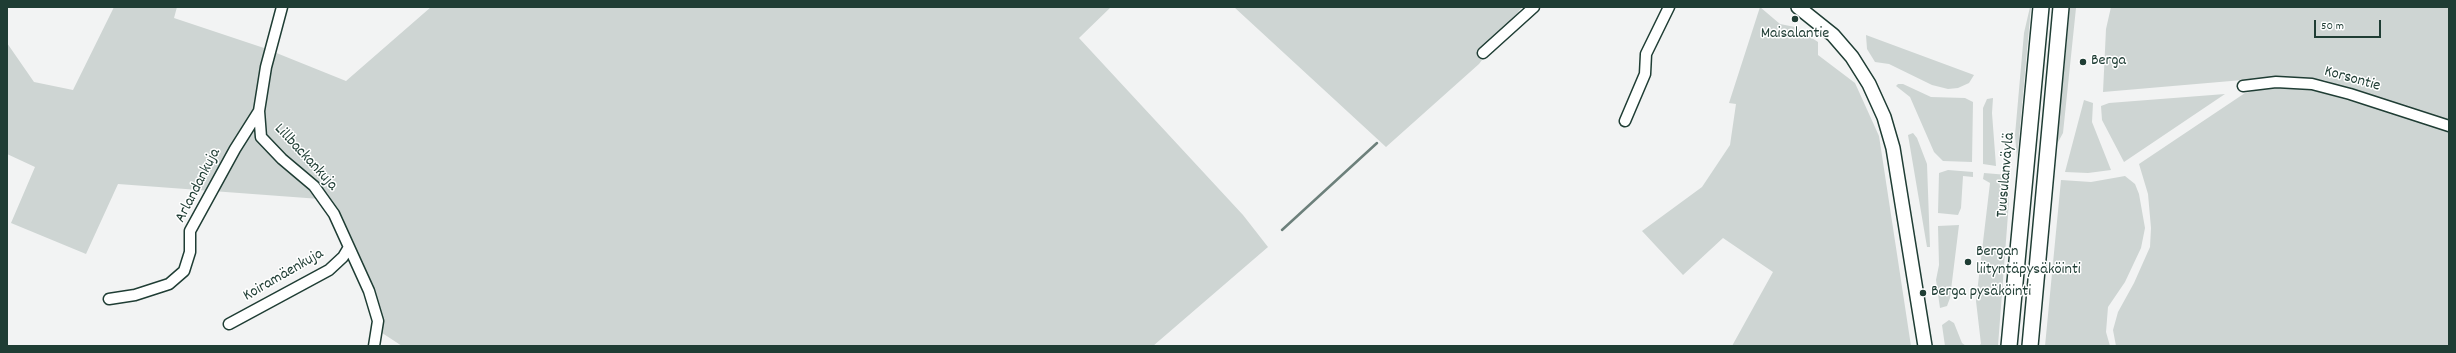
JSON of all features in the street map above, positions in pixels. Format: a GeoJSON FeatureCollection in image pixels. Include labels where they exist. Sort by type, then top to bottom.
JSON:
{"type":"FeatureCollection","features":[{"type":"Feature","properties":{"kind":"highway","name":"Tuusulanväylä"},"geometry":{"type":"LineString","coordinates":[[2010,346],[2041,7]]}},
{"type":"Feature","properties":{"kind":"highway"},"geometry":{"type":"LineString","coordinates":[[2030,346],[2061,7]]}},
{"type":"Feature","properties":{"kind":"main road"},"geometry":{"type":"LineString","coordinates":[[1798,7],[1834,35],[1852,57],[1869,84],[1884,117],[1893,148],[1925,346]]}},
{"type":"Feature","properties":{"kind":"street","name":"Lillbackankuja"},"geometry":{"type":"LineString","coordinates":[[282,7],[266,67],[259,111],[261,137],[282,159],[314,186],[334,214],[369,291],[378,321],[374,346]]}},
{"type":"Feature","properties":{"kind":"street"},"geometry":{"type":"LineString","coordinates":[[1483,53],[1534,7]]}},
{"type":"Feature","properties":{"kind":"street"},"geometry":{"type":"LineString","coordinates":[[1625,121],[1645,74],[1646,54],[1669,7]]}},
{"type":"Feature","properties":{"kind":"street","name":"Korsontie"},"geometry":{"type":"LineString","coordinates":[[2243,86],[2276,82],[2312,84],[2350,94],[2449,126]]}},
{"type":"Feature","properties":{"kind":"street","name":"Arlandankuja"},"geometry":{"type":"LineString","coordinates":[[109,299],[135,295],[169,284],[184,271],[190,252],[190,231],[235,149],[259,111]]}},
{"type":"Feature","properties":{"kind":"street","name":"Koiramäenkuja"},"geometry":{"type":"LineString","coordinates":[[230,324],[328,270],[343,257],[349,247]]}},
{"type":"Feature","properties":{"kind":"shaded area"},"geometry":{"type":"Polygon","coordinates":[[[114,7],[177,7],[174,18],[264,48],[346,81],[431,7],[1111,7],[1079,38],[1243,215],[1268,247],[1153,346],[402,346],[373,327],[363,285],[320,199],[118,184],[86,254],[11,223],[35,167],[7,154],[7,43],[34,82],[73,90],[114,7]]]}},
{"type":"Feature","properties":{"kind":"shaded area"},"geometry":{"type":"Polygon","coordinates":[[[1234,7],[1522,7],[1479,64],[1386,147],[1234,7]]]}},
{"type":"Feature","properties":{"kind":"shaded area"},"geometry":{"type":"Polygon","coordinates":[[[1760,7],[1780,24],[1795,27],[1818,42],[1818,55],[1855,83],[1879,136],[1911,346],[1732,346],[1773,272],[1723,238],[1683,275],[1642,231],[1702,187],[1730,145],[1736,104],[1729,103],[1760,7]]]}},
{"type":"Feature","properties":{"kind":"shaded area"},"geometry":{"type":"Polygon","coordinates":[[[2030,7],[2017,160],[2015,135],[2024,33],[2030,7]]]}},
{"type":"Feature","properties":{"kind":"shaded area"},"geometry":{"type":"Polygon","coordinates":[[[2070,7],[2076,8],[2063,133],[2057,144],[2070,7]]]}},
{"type":"Feature","properties":{"kind":"shaded area"},"geometry":{"type":"Polygon","coordinates":[[[2111,7],[2449,7],[2449,120],[2374,99],[2324,80],[2266,78],[2103,92],[2106,29],[2111,7]]]}},
{"type":"Feature","properties":{"kind":"shaded area"},"geometry":{"type":"Polygon","coordinates":[[[1866,35],[1974,75],[1969,83],[1958,88],[1948,89],[1932,85],[1889,64],[1875,62],[1867,49],[1866,35]]]}},
{"type":"Feature","properties":{"kind":"shaded area"},"geometry":{"type":"Polygon","coordinates":[[[1898,84],[1903,84],[1931,97],[1965,98],[1973,102],[1972,162],[1943,161],[1934,152],[1910,97],[1896,86],[1898,84]]]}},
{"type":"Feature","properties":{"kind":"shaded area"},"geometry":{"type":"Polygon","coordinates":[[[2266,88],[2306,88],[2449,130],[2449,346],[2116,346],[2113,330],[2118,312],[2134,283],[2150,247],[2151,228],[2148,194],[2139,164],[2245,93],[2266,88]]]}},
{"type":"Feature","properties":{"kind":"shaded area"},"geometry":{"type":"Polygon","coordinates":[[[2225,94],[2124,162],[2102,120],[2101,106],[2109,103],[2225,94]]]}},
{"type":"Feature","properties":{"kind":"shaded area"},"geometry":{"type":"Polygon","coordinates":[[[1993,98],[1992,113],[1996,166],[1983,164],[1983,108],[1987,99],[1993,98]]]}},
{"type":"Feature","properties":{"kind":"shaded area"},"geometry":{"type":"Polygon","coordinates":[[[2084,100],[2093,103],[2092,122],[2111,170],[2088,173],[2065,172],[2084,100]]]}},
{"type":"Feature","properties":{"kind":"shaded area"},"geometry":{"type":"Polygon","coordinates":[[[1913,133],[1917,138],[1927,164],[1930,247],[1927,247],[1908,135],[1913,133]]]}},
{"type":"Feature","properties":{"kind":"shaded area"},"geometry":{"type":"Polygon","coordinates":[[[1948,170],[1973,172],[1973,177],[1963,176],[1961,208],[1958,215],[1938,213],[1939,173],[1948,170]]]}},
{"type":"Feature","properties":{"kind":"shaded area"},"geometry":{"type":"Polygon","coordinates":[[[1984,173],[2008,175],[2009,201],[1998,346],[1978,346],[1981,344],[1976,301],[1990,183],[1983,179],[1984,173]]]}},
{"type":"Feature","properties":{"kind":"shaded area"},"geometry":{"type":"Polygon","coordinates":[[[2125,176],[2135,184],[2139,194],[2145,228],[2141,248],[2125,282],[2108,307],[2106,332],[2110,346],[2045,346],[2061,180],[2091,182],[2125,176]]]}},
{"type":"Feature","properties":{"kind":"shaded area"},"geometry":{"type":"Polygon","coordinates":[[[1959,225],[1950,298],[1947,306],[1940,308],[1936,280],[1939,265],[1938,226],[1959,225]]]}},
{"type":"Feature","properties":{"kind":"shaded area"},"geometry":{"type":"Polygon","coordinates":[[[1949,320],[1954,323],[1962,343],[1966,346],[1945,346],[1942,325],[1949,320]]]}},
{"type":"Feature","properties":{"kind":"waterway"},"geometry":{"type":"LineString","coordinates":[[1282,230],[1377,143]]}},
{"type":"Feature","properties":{"kind":"place","name":"Maisalantie"},"geometry":{"type":"Point","coordinates":[1795,19]}},
{"type":"Feature","properties":{"kind":"place","name":"Berga"},"geometry":{"type":"Point","coordinates":[2083,62]}},
{"type":"Feature","properties":{"kind":"place","name":"Bergan liityntäpysäköinti"},"geometry":{"type":"Point","coordinates":[1968,262]}},
{"type":"Feature","properties":{"kind":"place","name":"Berga pysäköinti"},"geometry":{"type":"Point","coordinates":[1923,293]}}]}
